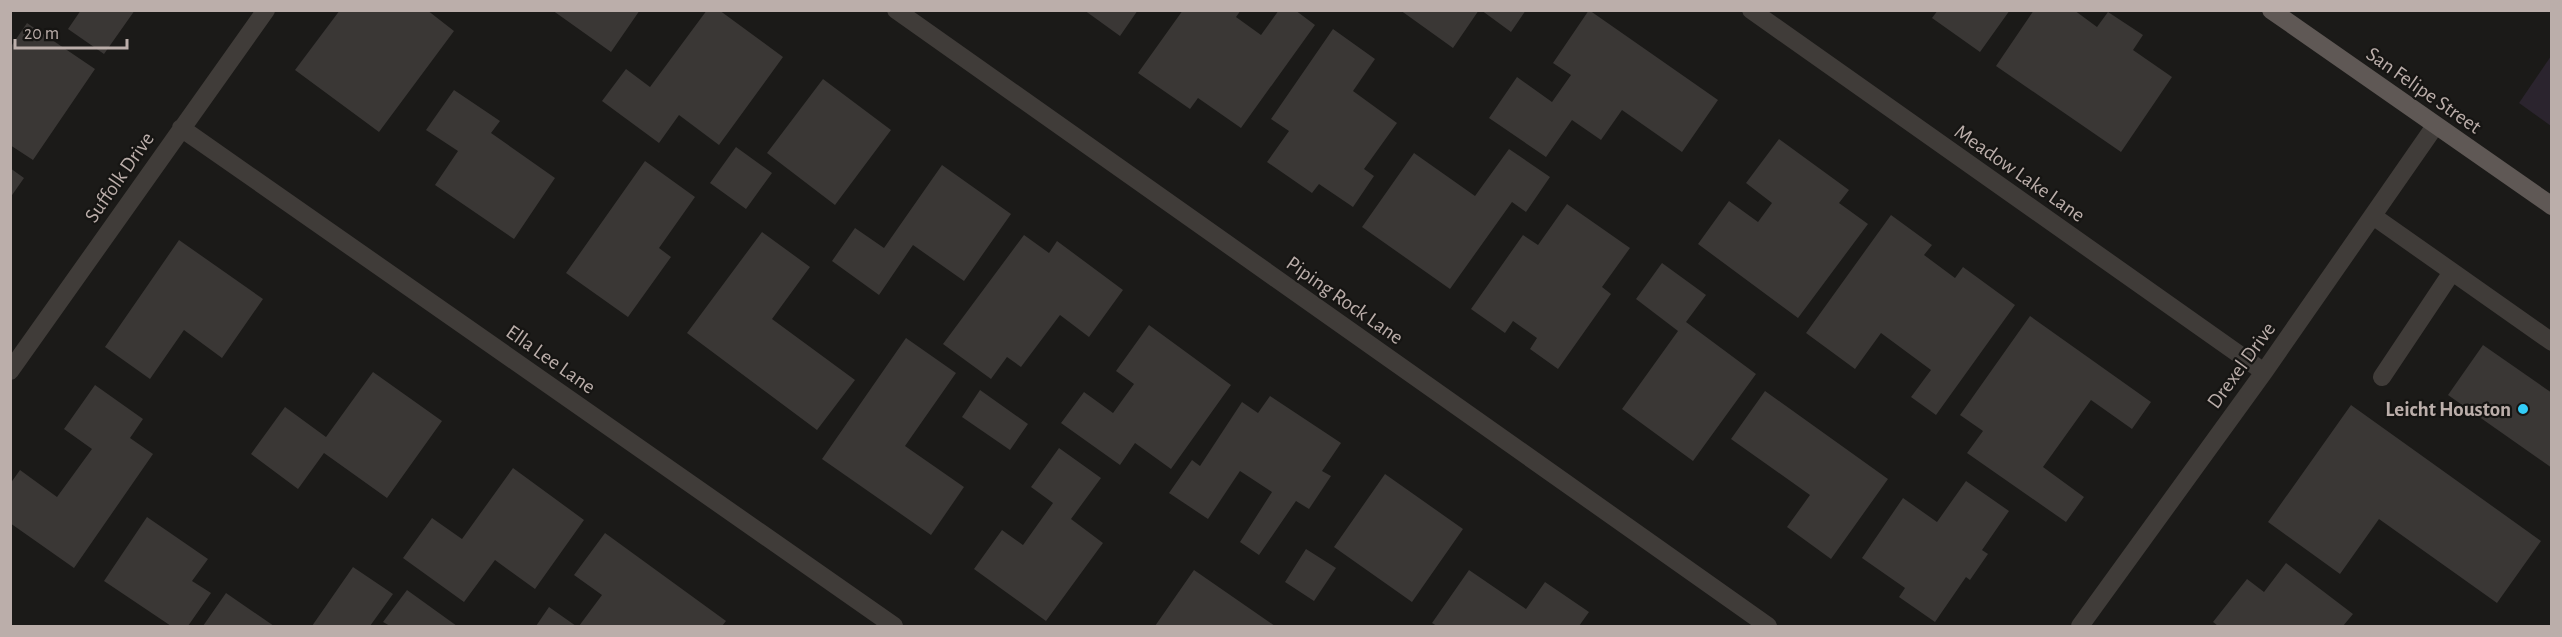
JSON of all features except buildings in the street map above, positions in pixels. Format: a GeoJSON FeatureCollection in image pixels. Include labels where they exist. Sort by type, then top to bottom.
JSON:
{"type":"FeatureCollection","features":[{"type":"Feature","properties":{"kind":"main road","name":"San Felipe Street"},"geometry":{"type":"LineString","coordinates":[[2271,10],[2552,206]]}},
{"type":"Feature","properties":{"kind":"street","name":"Suffolk Drive"},"geometry":{"type":"LineString","coordinates":[[10,371],[266,10]]}},
{"type":"Feature","properties":{"kind":"street","name":"Piping Rock Lane"},"geometry":{"type":"LineString","coordinates":[[896,10],[1768,627]]}},
{"type":"Feature","properties":{"kind":"street","name":"Meadow Lake Lane"},"geometry":{"type":"LineString","coordinates":[[1751,10],[2264,372]]}},
{"type":"Feature","properties":{"kind":"street","name":"Drexel Drive"},"geometry":{"type":"LineString","coordinates":[[2080,627],[2264,372],[2435,126]]}},
{"type":"Feature","properties":{"kind":"street","name":"Ella Lee Lane"},"geometry":{"type":"LineString","coordinates":[[181,128],[894,627]]}},
{"type":"Feature","properties":{"kind":"street"},"geometry":{"type":"LineString","coordinates":[[2373,216],[2552,342]]}},
{"type":"Feature","properties":{"kind":"street"},"geometry":{"type":"LineString","coordinates":[[2382,377],[2452,272]]}},
{"type":"Feature","properties":{"kind":"shaded area"},"geometry":{"type":"Polygon","coordinates":[[[2551,56],[2551,126],[2519,103],[2551,56]]]}},
{"type":"Feature","properties":{"kind":"place","name":"Leicht Houston"},"geometry":{"type":"Point","coordinates":[2523,409]}}]}
